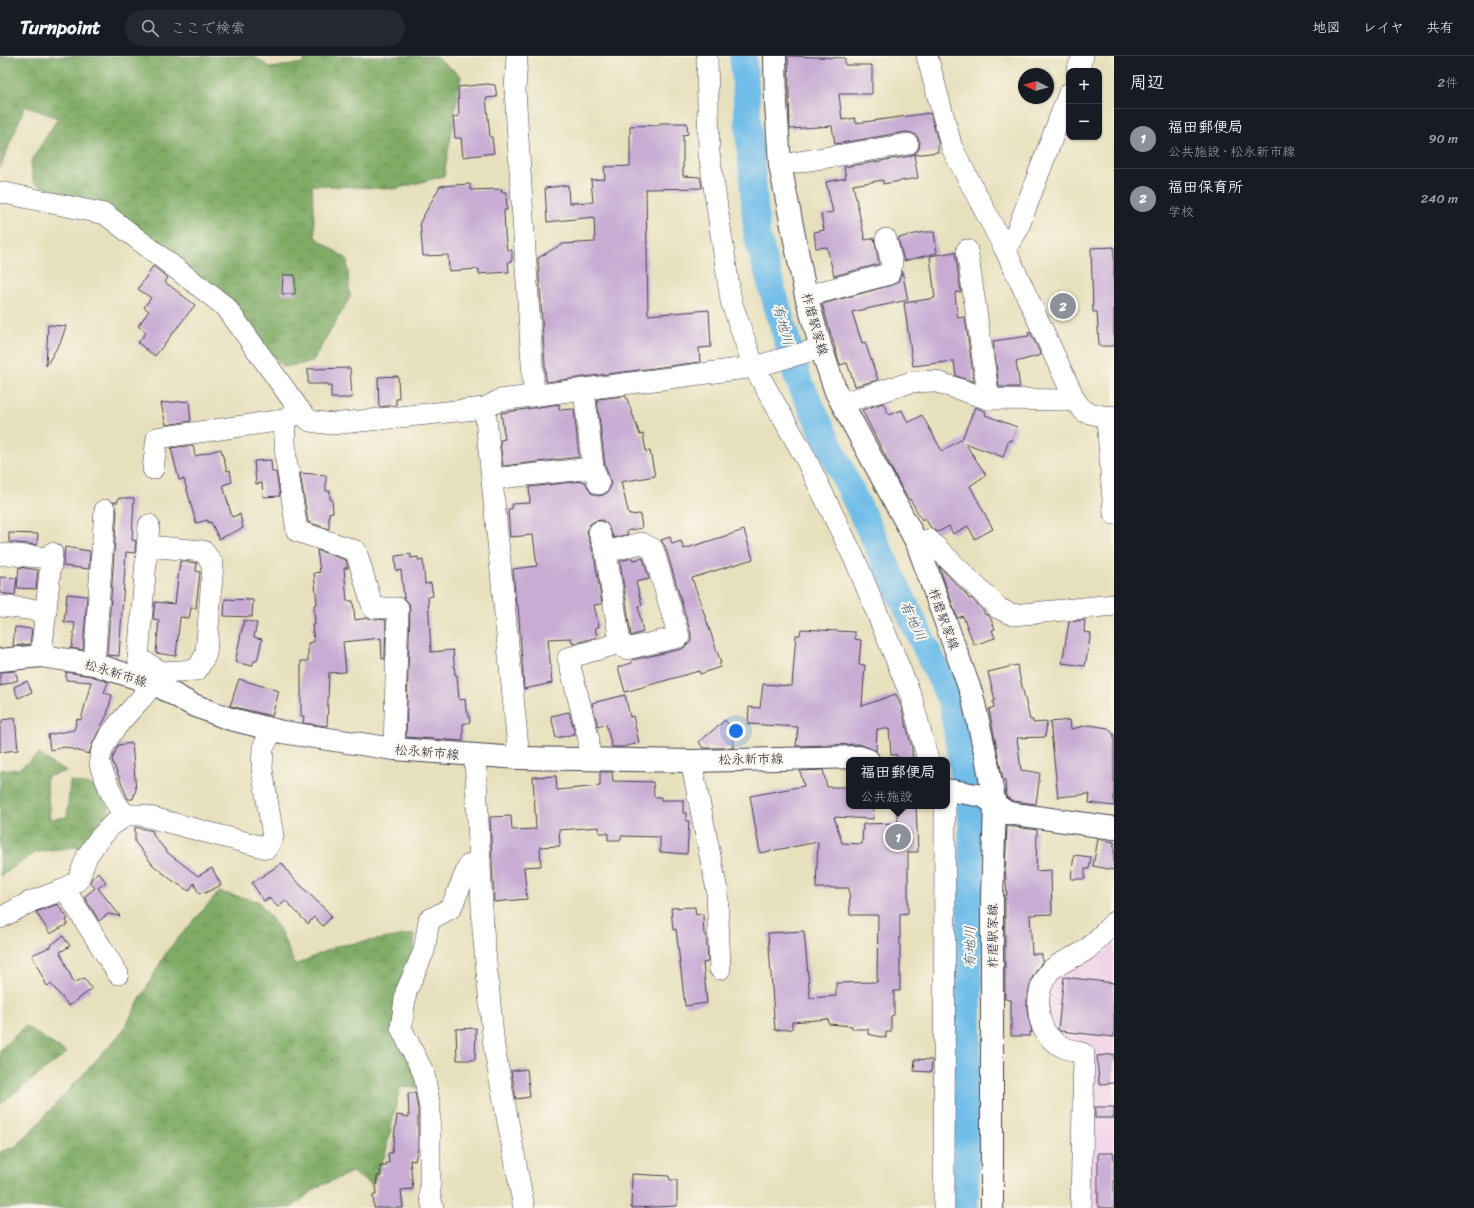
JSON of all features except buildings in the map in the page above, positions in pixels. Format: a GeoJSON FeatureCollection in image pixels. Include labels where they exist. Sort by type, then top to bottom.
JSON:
{"type":"FeatureCollection","features":[{"type":"Feature","properties":{"kind":"main road","name":"柞磨駅家線"},"geometry":{"type":"LineString","coordinates":[[775,56],[780,165],[788,213],[806,296],[821,348],[836,392],[917,543],[972,696],[986,756],[992,897],[992,1208]]}},
{"type":"Feature","properties":{"kind":"main road","name":"松永新市線"},"geometry":{"type":"LineString","coordinates":[[0,660],[41,656],[94,664],[158,678],[190,704],[227,718],[274,729],[394,749],[519,758],[588,758],[691,761],[846,757]]}},
{"type":"Feature","properties":{"kind":"main road"},"geometry":{"type":"LineString","coordinates":[[950,791],[989,801],[1008,813],[1114,828]]}},
{"type":"Feature","properties":{"kind":"street"},"geometry":{"type":"LineString","coordinates":[[517,56],[515,90],[534,396]]}},
{"type":"Feature","properties":{"kind":"street"},"geometry":{"type":"LineString","coordinates":[[707,56],[709,153],[730,293],[754,367],[804,455],[857,564],[911,696],[927,757]]}},
{"type":"Feature","properties":{"kind":"street"},"geometry":{"type":"LineString","coordinates":[[927,56],[952,148],[1005,249],[1076,402],[1085,412],[1111,416],[1114,514]]}},
{"type":"Feature","properties":{"kind":"street"},"geometry":{"type":"LineString","coordinates":[[1005,249],[1017,231],[1066,101]]}},
{"type":"Feature","properties":{"kind":"street"},"geometry":{"type":"LineString","coordinates":[[780,165],[908,144]]}},
{"type":"Feature","properties":{"kind":"street"},"geometry":{"type":"LineString","coordinates":[[0,192],[105,214],[226,307],[292,416],[286,459],[297,531],[356,551],[373,608],[398,608],[394,749]]}},
{"type":"Feature","properties":{"kind":"street"},"geometry":{"type":"LineString","coordinates":[[806,296],[889,274],[892,264],[886,239]]}},
{"type":"Feature","properties":{"kind":"street"},"geometry":{"type":"LineString","coordinates":[[967,250],[989,399]]}},
{"type":"Feature","properties":{"kind":"street"},"geometry":{"type":"LineString","coordinates":[[153,469],[157,438],[292,416],[310,421],[332,424],[485,408],[500,400],[754,367],[821,348]]}},
{"type":"Feature","properties":{"kind":"street"},"geometry":{"type":"LineString","coordinates":[[842,403],[912,382],[934,381],[989,399],[1064,400],[1076,402]]}},
{"type":"Feature","properties":{"kind":"street"},"geometry":{"type":"LineString","coordinates":[[492,480],[596,476],[584,390]]}},
{"type":"Feature","properties":{"kind":"street"},"geometry":{"type":"LineString","coordinates":[[485,408],[519,758]]}},
{"type":"Feature","properties":{"kind":"street"},"geometry":{"type":"LineString","coordinates":[[94,664],[106,510]]}},
{"type":"Feature","properties":{"kind":"street"},"geometry":{"type":"LineString","coordinates":[[149,525],[138,658],[158,678]]}},
{"type":"Feature","properties":{"kind":"street"},"geometry":{"type":"LineString","coordinates":[[599,532],[606,552],[620,643],[626,649],[679,636],[653,549],[641,542],[606,552]]}},
{"type":"Feature","properties":{"kind":"street"},"geometry":{"type":"LineString","coordinates":[[917,543],[929,540],[998,608],[1013,615],[1114,605]]}},
{"type":"Feature","properties":{"kind":"street"},"geometry":{"type":"LineString","coordinates":[[127,815],[118,808],[103,773],[100,759],[105,743],[114,730],[158,678],[197,670],[206,654],[214,564],[203,552],[148,546]]}},
{"type":"Feature","properties":{"kind":"street"},"geometry":{"type":"LineString","coordinates":[[0,556],[2,554],[51,555],[41,656]]}},
{"type":"Feature","properties":{"kind":"street"},"geometry":{"type":"LineString","coordinates":[[0,606],[46,610]]}},
{"type":"Feature","properties":{"kind":"street"},"geometry":{"type":"LineString","coordinates":[[588,758],[590,740],[568,658],[620,643]]}},
{"type":"Feature","properties":{"kind":"street"},"geometry":{"type":"LineString","coordinates":[[0,918],[32,901],[65,889],[78,880],[86,856],[98,840],[112,825],[127,815],[141,815],[267,848],[273,836],[262,769],[263,748],[274,729]]}},
{"type":"Feature","properties":{"kind":"street"},"geometry":{"type":"LineString","coordinates":[[475,756],[483,930],[494,1047],[524,1208]]}},
{"type":"Feature","properties":{"kind":"street"},"geometry":{"type":"LineString","coordinates":[[691,761],[717,890],[720,969]]}},
{"type":"Feature","properties":{"kind":"street"},"geometry":{"type":"LineString","coordinates":[[944,1208],[945,809]]}},
{"type":"Feature","properties":{"kind":"street"},"geometry":{"type":"LineString","coordinates":[[433,1208],[430,1194],[430,1108],[424,1074],[401,1028],[406,992],[424,951],[429,920],[451,908],[469,865],[480,860]]}},
{"type":"Feature","properties":{"kind":"street"},"geometry":{"type":"LineString","coordinates":[[65,889],[118,974]]}},
{"type":"Feature","properties":{"kind":"street"},"geometry":{"type":"LineString","coordinates":[[1081,1208],[1084,1054],[1055,1043],[1044,1028],[1038,1013],[1040,988],[1050,971],[1085,950],[1114,922]]}},
{"type":"Feature","properties":{"kind":"shaded area"},"geometry":{"type":"Polygon","coordinates":[[[1114,930],[1114,1208],[1089,1208],[1093,1055],[1089,1044],[1066,1043],[1047,1018],[1048,992],[1054,981],[1114,930]]]}},
{"type":"Feature","properties":{"kind":"green space"},"geometry":{"type":"Polygon","coordinates":[[[0,56],[253,56],[271,68],[303,63],[306,56],[435,56],[461,76],[444,176],[395,189],[312,185],[315,237],[347,259],[350,297],[312,362],[283,367],[224,299],[60,194],[33,182],[31,161],[58,118],[25,106],[0,168],[0,56]]]}},
{"type":"Feature","properties":{"kind":"green space"},"geometry":{"type":"Polygon","coordinates":[[[39,754],[54,765],[68,771],[46,777],[50,819],[67,817],[70,781],[108,789],[109,819],[90,845],[36,852],[0,876],[0,770],[19,769],[39,754]]]}},
{"type":"Feature","properties":{"kind":"green space"},"geometry":{"type":"Polygon","coordinates":[[[219,892],[258,901],[280,930],[295,965],[337,946],[414,934],[414,960],[395,1020],[419,1088],[400,1087],[385,1155],[372,1185],[352,1172],[318,1187],[291,1208],[199,1208],[198,1205],[189,1208],[0,1208],[0,1152],[17,1146],[122,1032],[167,951],[219,892]]]}},
{"type":"Feature","properties":{"kind":"green space"},"geometry":{"type":"Polygon","coordinates":[[[25,1026],[67,1053],[0,1104],[0,1050],[25,1026]]]}},
{"type":"Feature","properties":{"kind":"waterway","name":"有地川"},"geometry":{"type":"LineString","coordinates":[[743,56],[757,236],[798,379],[952,703],[972,822],[965,1208]]}},
{"type":"Feature","properties":{"kind":"place","name":"福田保育所"},"geometry":{"type":"Point","coordinates":[1063,306]}},
{"type":"Feature","properties":{"kind":"place","name":"福田郵便局"},"geometry":{"type":"Point","coordinates":[898,837]}}]}
